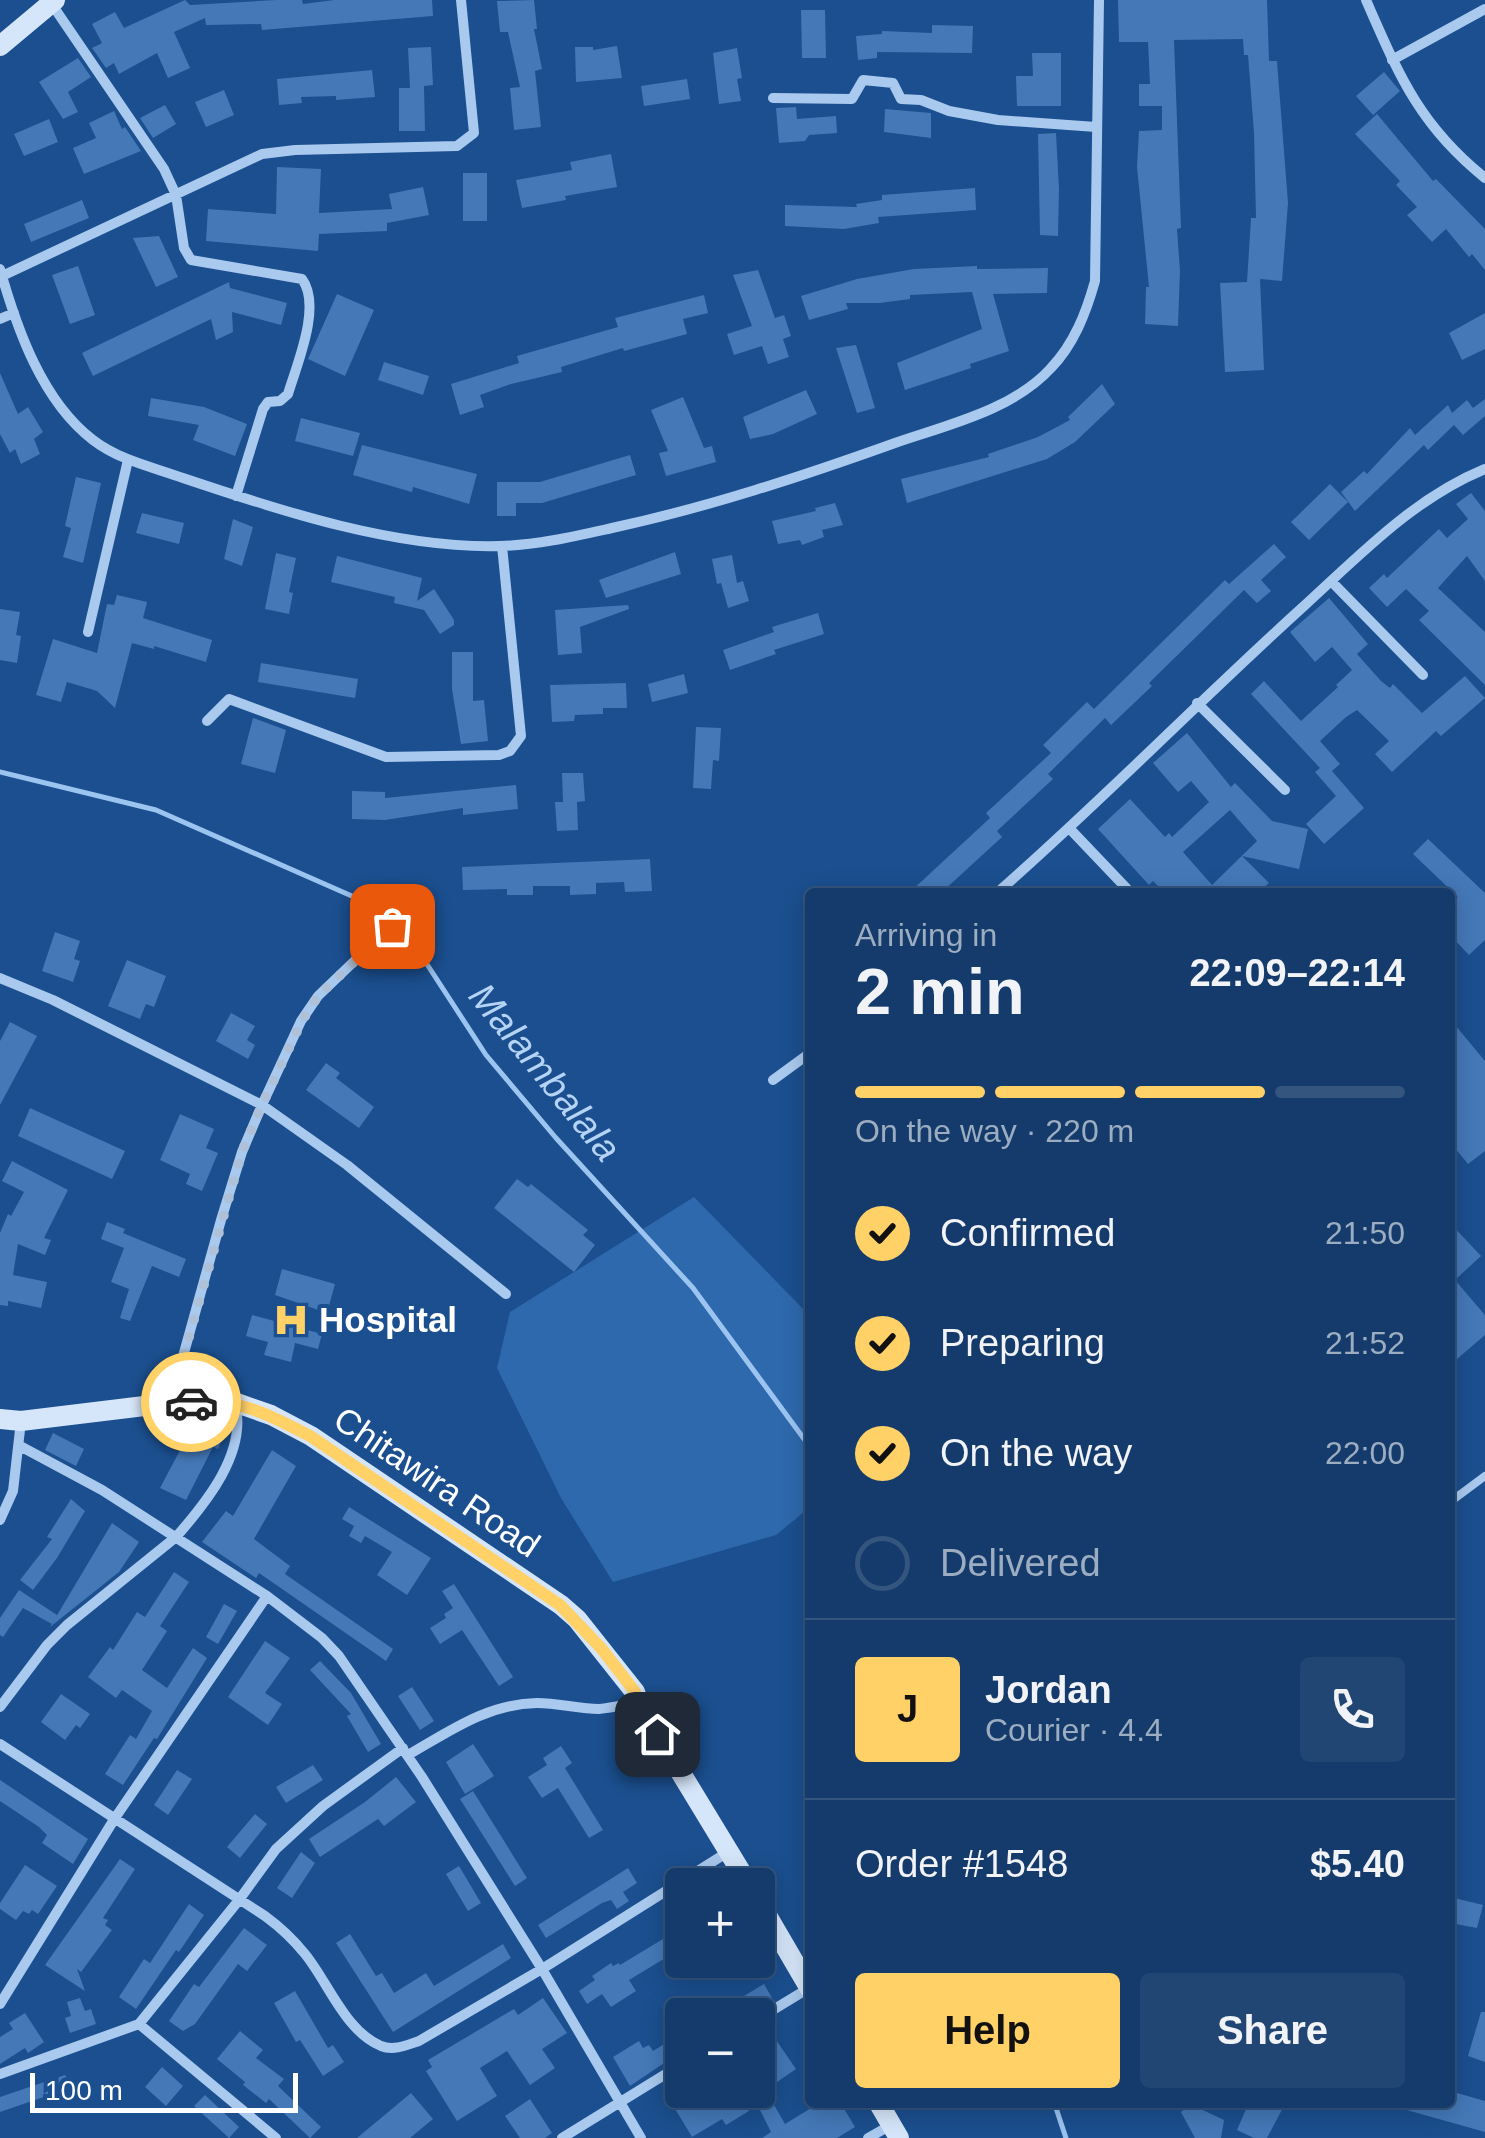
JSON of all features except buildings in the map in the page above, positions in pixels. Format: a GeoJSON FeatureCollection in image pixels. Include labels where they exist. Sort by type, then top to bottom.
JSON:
{"type":"FeatureCollection","features":[{"type":"Feature","properties":{"kind":"street"},"geometry":{"type":"LineString","coordinates":[[462,0],[474,133],[466,142],[457,146],[262,154],[1,273],[39,372],[73,422],[105,448],[128,460],[236,496],[441,546],[502,546],[670,516],[834,465],[976,414],[1025,390],[1051,368],[1085,316],[1095,281],[1100,0]]}},
{"type":"Feature","properties":{"kind":"street"},"geometry":{"type":"LineString","coordinates":[[1366,0],[1392,60],[1424,118],[1485,178]]}},
{"type":"Feature","properties":{"kind":"street"},"geometry":{"type":"LineString","coordinates":[[0,48],[53,1],[164,169],[176,194],[184,248],[191,260],[302,279],[310,290],[311,308],[288,394],[280,401],[268,402],[263,409],[236,496]]}},
{"type":"Feature","properties":{"kind":"street"},"geometry":{"type":"LineString","coordinates":[[1392,60],[1485,9]]}},
{"type":"Feature","properties":{"kind":"street"},"geometry":{"type":"LineString","coordinates":[[773,98],[852,100],[863,80],[892,83],[901,99],[921,100],[948,111],[998,120],[1096,127]]}},
{"type":"Feature","properties":{"kind":"street"},"geometry":{"type":"LineString","coordinates":[[0,319],[14,313]]}},
{"type":"Feature","properties":{"kind":"street"},"geometry":{"type":"LineString","coordinates":[[88,632],[128,460]]}},
{"type":"Feature","properties":{"kind":"street"},"geometry":{"type":"LineString","coordinates":[[1003,888],[1070,829],[1197,703],[1415,506],[1485,468]]}},
{"type":"Feature","properties":{"kind":"street"},"geometry":{"type":"LineString","coordinates":[[206,721],[229,700],[386,756],[499,755],[510,751],[520,736],[502,546]]}},
{"type":"Feature","properties":{"kind":"street"},"geometry":{"type":"LineString","coordinates":[[1330,582],[1423,675]]}},
{"type":"Feature","properties":{"kind":"street"},"geometry":{"type":"LineString","coordinates":[[1197,703],[1285,790]]}},
{"type":"Feature","properties":{"kind":"street"},"geometry":{"type":"LineString","coordinates":[[1070,829],[1126,888]]}},
{"type":"Feature","properties":{"kind":"street"},"geometry":{"type":"LineString","coordinates":[[170,1403],[242,1152],[302,1021],[318,996],[392,926],[421,938]]}},
{"type":"Feature","properties":{"kind":"street"},"geometry":{"type":"LineString","coordinates":[[0,978],[54,1000],[262,1105],[347,1165],[506,1294]]}},
{"type":"Feature","properties":{"kind":"street"},"geometry":{"type":"LineString","coordinates":[[773,1080],[805,1057]]}},
{"type":"Feature","properties":{"kind":"street"},"geometry":{"type":"LineString","coordinates":[[0,1707],[67,1625],[176,1538],[227,1465],[237,1434],[234,1402]]}},
{"type":"Feature","properties":{"kind":"street","name":"Chitawira Road"},"geometry":{"type":"LineString","coordinates":[[11,1420],[170,1403],[234,1402],[271,1415],[310,1436],[577,1619],[635,1692],[638,1704],[738,1868]]}},
{"type":"Feature","properties":{"kind":"street"},"geometry":{"type":"LineString","coordinates":[[0,1520],[13,1491],[20,1446],[11,1420]]}},
{"type":"Feature","properties":{"kind":"street"},"geometry":{"type":"LineString","coordinates":[[20,1446],[102,1490],[268,1596],[339,1656],[406,1752],[542,1969],[641,2138]]}},
{"type":"Feature","properties":{"kind":"street"},"geometry":{"type":"LineString","coordinates":[[0,2004],[115,1818],[268,1596]]}},
{"type":"Feature","properties":{"kind":"street"},"geometry":{"type":"LineString","coordinates":[[0,2074],[139,2024],[296,1828],[406,1752],[469,1719],[512,1705],[538,1703],[600,1709],[638,1704]]}},
{"type":"Feature","properties":{"kind":"street"},"geometry":{"type":"LineString","coordinates":[[0,1744],[289,1935],[363,2034],[383,2047],[400,2048],[419,2040],[542,1969],[729,1851]]}},
{"type":"Feature","properties":{"kind":"street"},"geometry":{"type":"LineString","coordinates":[[775,1929],[805,1980]]}},
{"type":"Feature","properties":{"kind":"street"},"geometry":{"type":"LineString","coordinates":[[775,2009],[805,1992]]}},
{"type":"Feature","properties":{"kind":"street"},"geometry":{"type":"LineString","coordinates":[[139,2024],[276,2138]]}},
{"type":"Feature","properties":{"kind":"street"},"geometry":{"type":"LineString","coordinates":[[562,2138],[665,2074]]}},
{"type":"Feature","properties":{"kind":"street"},"geometry":{"type":"LineString","coordinates":[[868,2138],[895,2131],[882,2108]]}},
{"type":"Feature","properties":{"kind":"lane"},"geometry":{"type":"LineString","coordinates":[[1455,1498],[1485,1476]]}},
{"type":"Feature","properties":{"kind":"shaded area"},"geometry":{"type":"Polygon","coordinates":[[[694,1197],[805,1311],[805,1511],[776,1535],[613,1582],[561,1498],[497,1368],[510,1312],[694,1197]]]}},
{"type":"Feature","properties":{"kind":"waterway","name":"Malambalala"},"geometry":{"type":"LineString","coordinates":[[0,772],[156,810],[395,915],[403,926]]}},
{"type":"Feature","properties":{"kind":"waterway","name":"Malambalala"},"geometry":{"type":"LineString","coordinates":[[408,935],[486,1055],[693,1288],[805,1440]]}},
{"type":"Feature","properties":{"kind":"waterway","name":"Malambalala"},"geometry":{"type":"LineString","coordinates":[[1056,2108],[1066,2138]]}},
{"type":"Feature","properties":{"kind":"way so far"},"geometry":{"type":"LineString","coordinates":[[191,1402],[170,1403],[242,1152],[302,1021],[318,996],[392,926]]}},
{"type":"Feature","properties":{"kind":"place","name":"Hospital"},"geometry":{"type":"Point","coordinates":[291,1320]}},
{"type":"Feature","properties":{"kind":"route"},"geometry":{"type":"LineString","coordinates":[[191,1402],[234,1402],[271,1415],[310,1436],[539,1589],[577,1619],[601,1648],[635,1692],[657,1734]]}}]}
